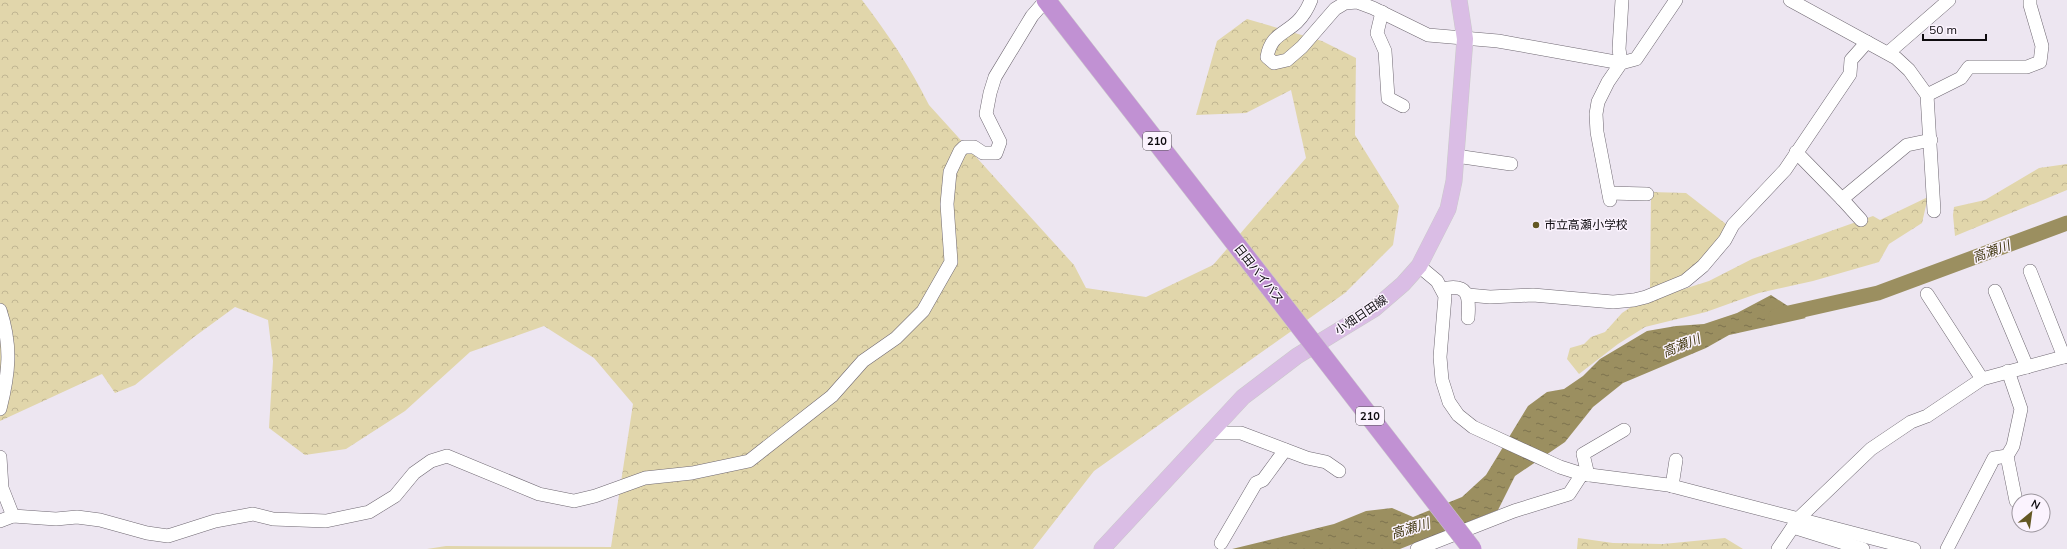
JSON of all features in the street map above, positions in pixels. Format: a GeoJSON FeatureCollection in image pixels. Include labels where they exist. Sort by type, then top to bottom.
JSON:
{"type":"FeatureCollection","features":[{"type":"Feature","properties":{"kind":"highway","name":"日田バイパス"},"geometry":{"type":"LineString","coordinates":[[1046,0],[1472,549]]}},
{"type":"Feature","properties":{"kind":"main road","name":"小畑日田線"},"geometry":{"type":"LineString","coordinates":[[1102,549],[1243,397],[1297,356],[1374,309],[1403,284],[1419,266],[1448,209],[1454,181],[1465,39],[1458,0]]}},
{"type":"Feature","properties":{"kind":"street"},"geometry":{"type":"LineString","coordinates":[[0,522],[13,516],[56,519],[77,517],[100,520],[147,533],[168,536],[215,521],[253,514],[273,519],[326,521],[369,512],[395,496],[414,473],[431,460],[447,456],[539,494],[574,501],[595,496],[645,478],[692,472],[749,461],[832,396],[863,361],[896,338],[924,311],[951,262],[947,204],[950,172],[960,151],[964,147],[974,147],[983,153],[996,153],[1000,142],[986,114],[990,92],[995,77],[1032,16],[1046,0]]}},
{"type":"Feature","properties":{"kind":"street"},"geometry":{"type":"LineString","coordinates":[[1311,0],[1297,22],[1275,38],[1269,48],[1267,57],[1274,63],[1287,60],[1302,47],[1335,9],[1345,3],[1357,2],[1382,12],[1428,35],[1498,41],[1620,63],[1636,58],[1676,0]]}},
{"type":"Feature","properties":{"kind":"street"},"geometry":{"type":"LineString","coordinates":[[1622,0],[1619,49],[1620,63],[1598,102],[1596,114],[1597,132],[1609,196],[1647,194]]}},
{"type":"Feature","properties":{"kind":"street"},"geometry":{"type":"LineString","coordinates":[[1790,0],[1888,53],[1909,70],[1927,94],[1931,140],[1934,210]]}},
{"type":"Feature","properties":{"kind":"street"},"geometry":{"type":"LineString","coordinates":[[1888,53],[1949,0]]}},
{"type":"Feature","properties":{"kind":"street"},"geometry":{"type":"LineString","coordinates":[[1927,94],[1961,78],[1969,67],[2027,67],[2040,62],[2042,46],[2030,5],[2030,0]]}},
{"type":"Feature","properties":{"kind":"street"},"geometry":{"type":"LineString","coordinates":[[1382,12],[1377,33],[1385,51],[1388,98],[1403,106]]}},
{"type":"Feature","properties":{"kind":"street"},"geometry":{"type":"LineString","coordinates":[[1442,289],[1455,286],[1463,289],[1468,294],[1490,297],[1532,295],[1613,302],[1646,297],[1685,281],[1703,266],[1725,240],[1733,224],[1785,170],[1850,74],[1851,60],[1867,42]]}},
{"type":"Feature","properties":{"kind":"street"},"geometry":{"type":"LineString","coordinates":[[1842,199],[1907,145],[1931,140]]}},
{"type":"Feature","properties":{"kind":"street"},"geometry":{"type":"LineString","coordinates":[[1796,152],[1861,220]]}},
{"type":"Feature","properties":{"kind":"street"},"geometry":{"type":"LineString","coordinates":[[1456,156],[1511,164]]}},
{"type":"Feature","properties":{"kind":"street"},"geometry":{"type":"LineString","coordinates":[[1419,266],[1437,281],[1445,296],[1440,357],[1442,380],[1449,402],[1458,415],[1472,427],[1560,467],[1585,475],[1672,486],[1796,523],[1914,549]]}},
{"type":"Feature","properties":{"kind":"street"},"geometry":{"type":"LineString","coordinates":[[1778,549],[1796,523],[1871,449],[1911,422],[1927,416],[1982,379],[2065,356],[2030,271]]}},
{"type":"Feature","properties":{"kind":"street"},"geometry":{"type":"LineString","coordinates":[[1995,291],[2027,367]]}},
{"type":"Feature","properties":{"kind":"street"},"geometry":{"type":"LineString","coordinates":[[1468,294],[1468,318]]}},
{"type":"Feature","properties":{"kind":"street"},"geometry":{"type":"LineString","coordinates":[[1927,294],[1982,379]]}},
{"type":"Feature","properties":{"kind":"street"},"geometry":{"type":"LineString","coordinates":[[0,310],[6,330],[9,350],[4,393],[0,409]]}},
{"type":"Feature","properties":{"kind":"street"},"geometry":{"type":"LineString","coordinates":[[2008,372],[2021,409],[2013,446],[2007,456],[2014,493]]}},
{"type":"Feature","properties":{"kind":"street"},"geometry":{"type":"LineString","coordinates":[[1417,549],[1514,511],[1569,494],[1585,475],[1583,454],[1624,430]]}},
{"type":"Feature","properties":{"kind":"street"},"geometry":{"type":"LineString","coordinates":[[1210,433],[1241,434],[1307,458],[1326,462],[1339,471]]}},
{"type":"Feature","properties":{"kind":"street"},"geometry":{"type":"LineString","coordinates":[[1221,543],[1256,483],[1263,480],[1285,450]]}},
{"type":"Feature","properties":{"kind":"street"},"geometry":{"type":"LineString","coordinates":[[1947,549],[1994,458],[2007,456]]}},
{"type":"Feature","properties":{"kind":"street"},"geometry":{"type":"LineString","coordinates":[[0,457],[2,488],[13,516]]}},
{"type":"Feature","properties":{"kind":"street"},"geometry":{"type":"LineString","coordinates":[[1672,486],[1676,460]]}},
{"type":"Feature","properties":{"kind":"street"},"geometry":{"type":"LineString","coordinates":[[1796,523],[1863,549]]}},
{"type":"Feature","properties":{"kind":"green space"},"geometry":{"type":"Polygon","coordinates":[[[0,0],[862,0],[898,51],[929,105],[1074,265],[1086,288],[1146,297],[1213,265],[1306,158],[1291,90],[1246,113],[1196,115],[1217,41],[1247,19],[1322,41],[1356,58],[1355,135],[1399,206],[1393,245],[1345,293],[1094,471],[1033,549],[427,549],[446,546],[611,547],[633,404],[594,358],[544,326],[470,352],[405,411],[346,449],[305,455],[269,428],[273,361],[268,320],[235,307],[194,337],[135,385],[115,393],[102,374],[0,421],[0,0]]]}},
{"type":"Feature","properties":{"kind":"green space"},"geometry":{"type":"Polygon","coordinates":[[[2067,164],[2067,190],[1955,236],[1953,215],[1954,207],[1985,200],[2039,168],[2067,164]]]}},
{"type":"Feature","properties":{"kind":"green space"},"geometry":{"type":"Polygon","coordinates":[[[1651,192],[1686,193],[1726,224],[1726,229],[1700,262],[1682,277],[1650,288],[1651,192]]]}},
{"type":"Feature","properties":{"kind":"green space"},"geometry":{"type":"Polygon","coordinates":[[[1928,197],[1922,223],[1889,244],[1879,262],[1813,281],[1759,293],[1706,312],[1645,327],[1618,344],[1579,374],[1567,359],[1570,348],[1584,344],[1591,337],[1605,332],[1622,313],[1634,305],[1709,281],[1752,259],[1873,216],[1880,220],[1928,197]]]}},
{"type":"Feature","properties":{"kind":"green space"},"geometry":{"type":"Polygon","coordinates":[[[1578,538],[1613,543],[1663,544],[1725,538],[1743,549],[1577,549],[1578,538]]]}},
{"type":"Feature","properties":{"kind":"water"},"geometry":{"type":"Polygon","coordinates":[[[1771,295],[1806,318],[1729,335],[1706,348],[1623,383],[1593,407],[1565,442],[1515,476],[1498,510],[1400,549],[1232,549],[1334,524],[1366,511],[1392,508],[1413,517],[1462,497],[1486,475],[1528,406],[1547,392],[1564,389],[1583,376],[1600,359],[1647,331],[1676,326],[1704,324],[1737,313],[1771,295]]]}},
{"type":"Feature","properties":{"kind":"waterway","name":"高瀬川"},"geometry":{"type":"LineString","coordinates":[[1776,316],[1878,293],[2067,223]]}},
{"type":"Feature","properties":{"kind":"place","name":"市立高瀬小学校"},"geometry":{"type":"Point","coordinates":[1536,225]}}]}
